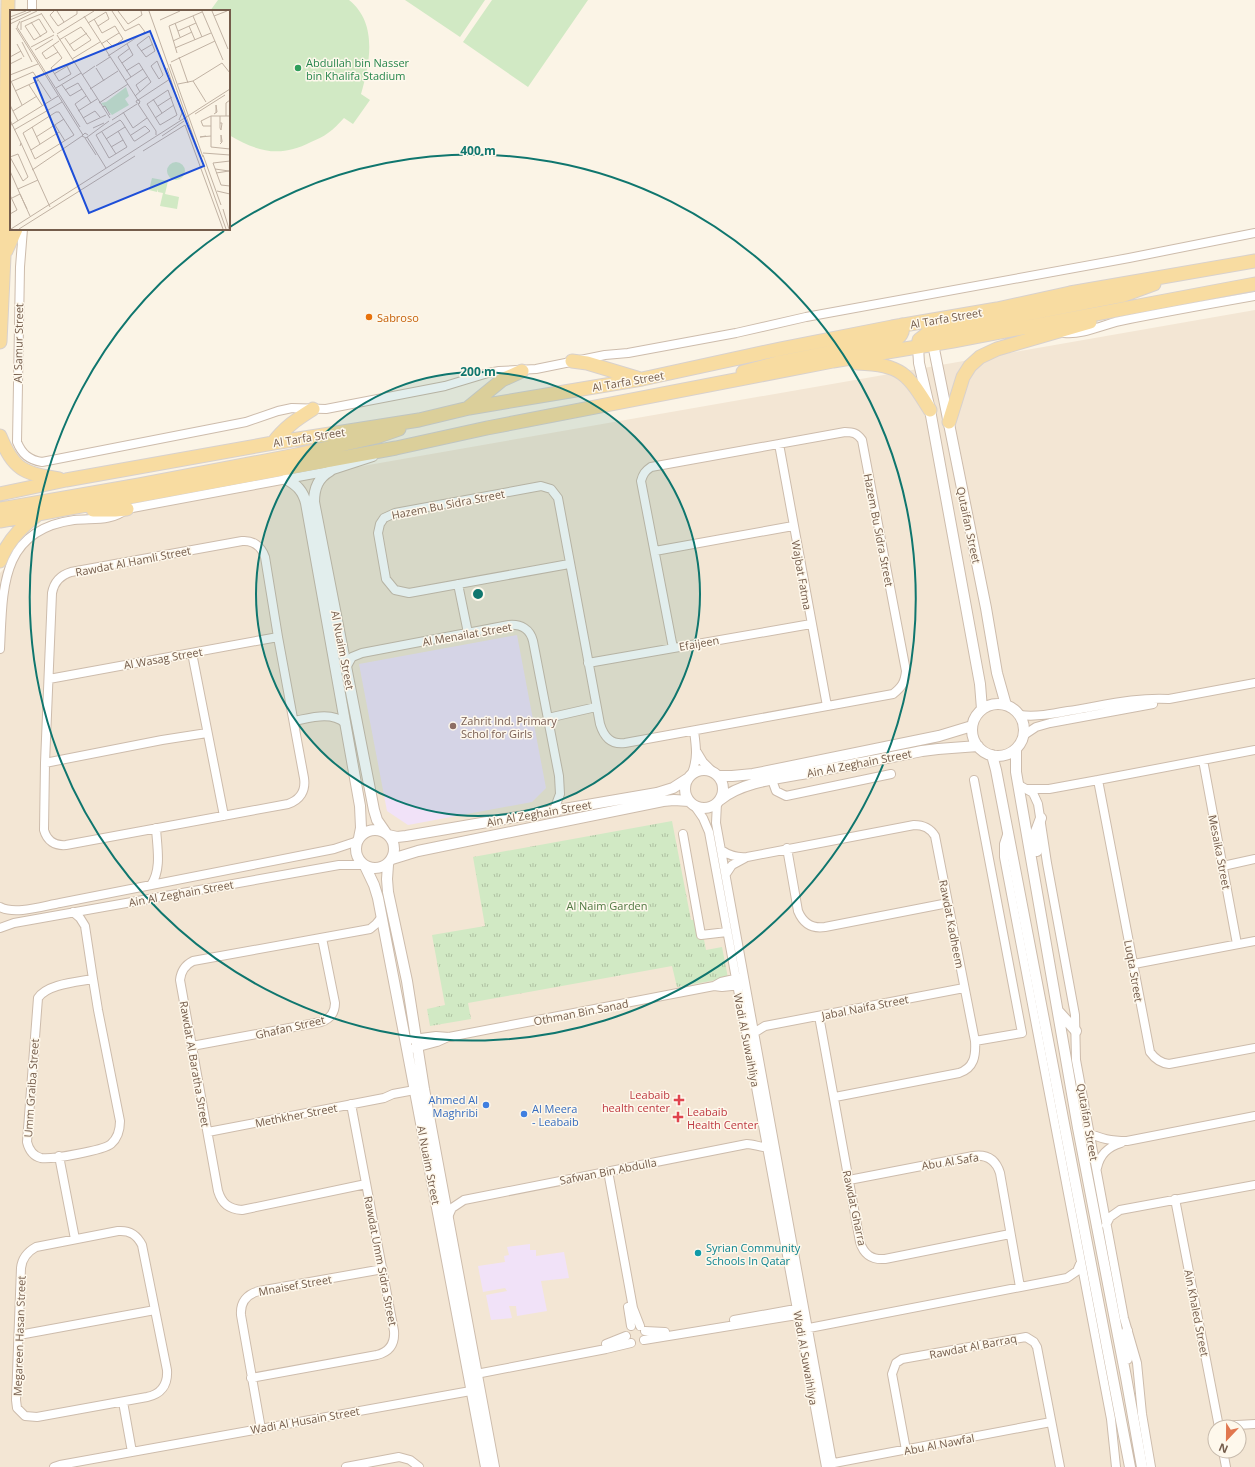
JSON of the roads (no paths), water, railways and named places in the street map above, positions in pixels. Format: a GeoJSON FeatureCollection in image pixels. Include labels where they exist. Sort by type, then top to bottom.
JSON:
{"type":"FeatureCollection","features":[{"type":"Feature","properties":{"kind":"main road","name":"Al Samur Street"},"geometry":{"type":"LineString","coordinates":[[0,342],[4,256],[10,16],[8,0]]}},
{"type":"Feature","properties":{"kind":"main road"},"geometry":{"type":"LineString","coordinates":[[12,10],[15,0]]}},
{"type":"Feature","properties":{"kind":"main road"},"geometry":{"type":"LineString","coordinates":[[4,256],[16,230]]}},
{"type":"Feature","properties":{"kind":"main road","name":"Al Tarfa Street"},"geometry":{"type":"LineString","coordinates":[[0,494],[66,480],[273,443],[419,420],[468,408],[642,379],[780,349],[908,324],[1255,261]]}},
{"type":"Feature","properties":{"kind":"main road"},"geometry":{"type":"LineString","coordinates":[[931,339],[1124,295],[1148,287],[1169,276]]}},
{"type":"Feature","properties":{"kind":"main road"},"geometry":{"type":"LineString","coordinates":[[918,347],[920,338],[931,339],[1124,309],[1255,284]]}},
{"type":"Feature","properties":{"kind":"main road"},"geometry":{"type":"LineString","coordinates":[[949,422],[961,380],[976,360],[997,349],[1082,325],[1124,309]]}},
{"type":"Feature","properties":{"kind":"main road"},"geometry":{"type":"LineString","coordinates":[[702,388],[735,374],[767,365],[894,340],[902,334],[903,330],[908,324],[925,329],[931,339]]}},
{"type":"Feature","properties":{"kind":"main road","name":"Al Tarfa Street"},"geometry":{"type":"LineString","coordinates":[[0,521],[396,448],[488,428],[918,347]]}},
{"type":"Feature","properties":{"kind":"main road"},"geometry":{"type":"LineString","coordinates":[[572,361],[588,362],[642,379]]}},
{"type":"Feature","properties":{"kind":"main road"},"geometry":{"type":"LineString","coordinates":[[833,362],[876,364],[897,370],[908,379],[930,410]]}},
{"type":"Feature","properties":{"kind":"main road"},"geometry":{"type":"LineString","coordinates":[[468,408],[502,380],[522,371]]}},
{"type":"Feature","properties":{"kind":"main road"},"geometry":{"type":"LineString","coordinates":[[273,443],[294,420],[313,409]]}},
{"type":"Feature","properties":{"kind":"main road"},"geometry":{"type":"LineString","coordinates":[[0,509],[296,456],[376,438],[396,431],[419,420]]}},
{"type":"Feature","properties":{"kind":"main road"},"geometry":{"type":"LineString","coordinates":[[0,436],[11,459],[23,469],[45,477],[66,480]]}},
{"type":"Feature","properties":{"kind":"main road"},"geometry":{"type":"LineString","coordinates":[[73,508],[99,511],[127,509]]}},
{"type":"Feature","properties":{"kind":"main road"},"geometry":{"type":"LineString","coordinates":[[0,561],[8,546],[21,528],[40,513]]}},
{"type":"Feature","properties":{"kind":"street","name":"Al Samur Street"},"geometry":{"type":"LineString","coordinates":[[22,230],[16,430],[17,442],[20,450],[24,454],[36,461],[50,461],[246,422],[285,409],[301,407],[313,409]]}},
{"type":"Feature","properties":{"kind":"street"},"geometry":{"type":"LineString","coordinates":[[313,409],[326,409],[445,386],[462,382],[478,375],[499,371],[522,371],[605,355],[628,354],[736,333],[806,317],[1129,258],[1255,233]]}},
{"type":"Feature","properties":{"kind":"street"},"geometry":{"type":"LineString","coordinates":[[1059,332],[1076,333],[1119,322],[1255,296]]}},
{"type":"Feature","properties":{"kind":"street","name":"Qutaifan Street"},"geometry":{"type":"LineString","coordinates":[[931,339],[949,422],[955,462],[995,662],[1006,705]]}},
{"type":"Feature","properties":{"kind":"street"},"geometry":{"type":"LineString","coordinates":[[918,347],[919,363],[930,410],[980,684],[982,709]]}},
{"type":"Feature","properties":{"kind":"street","name":"Hazem Bu Sidra Street"},"geometry":{"type":"LineString","coordinates":[[569,564],[409,593],[400,592],[391,587],[386,579],[378,533],[380,524],[384,518],[395,513],[541,486],[551,489],[558,498],[569,564],[600,724],[604,736],[608,740],[616,743],[625,743],[694,731],[893,694],[901,688],[905,680],[905,663],[862,440],[858,434],[845,432],[651,467],[646,471],[641,481],[673,648]]}},
{"type":"Feature","properties":{"kind":"street","name":"Wajbat Fatma"},"geometry":{"type":"LineString","coordinates":[[779,444],[827,706]]}},
{"type":"Feature","properties":{"kind":"street","name":"Al Tarfa Street"},"geometry":{"type":"LineString","coordinates":[[0,649],[4,579],[8,565],[17,549],[33,534],[45,527],[68,521],[114,517],[127,509],[330,471],[361,462],[396,448]]}},
{"type":"Feature","properties":{"kind":"street","name":"Al Nuaim Street"},"geometry":{"type":"LineString","coordinates":[[330,471],[321,478],[318,483],[315,489],[314,502],[374,810],[377,820],[387,834]]}},
{"type":"Feature","properties":{"kind":"street","name":"Al Nuaim Street"},"geometry":{"type":"LineString","coordinates":[[286,479],[297,486],[302,492],[306,503],[360,812],[361,828],[358,839]]}},
{"type":"Feature","properties":{"kind":"street"},"geometry":{"type":"LineString","coordinates":[[654,552],[793,526]]}},
{"type":"Feature","properties":{"kind":"street","name":"Rawdat Al Hamli Street"},"geometry":{"type":"LineString","coordinates":[[245,540],[255,544],[264,554],[278,637],[305,784],[302,794],[293,802],[288,804],[66,845],[52,843],[45,835],[44,830],[45,763],[52,592],[57,581],[63,575],[71,572],[245,540]]}},
{"type":"Feature","properties":{"kind":"street"},"geometry":{"type":"LineString","coordinates":[[458,584],[468,633]]}},
{"type":"Feature","properties":{"kind":"street","name":"Efaijeen"},"geometry":{"type":"LineString","coordinates":[[588,663],[811,624]]}},
{"type":"Feature","properties":{"kind":"street","name":"Al Menailat Street"},"geometry":{"type":"LineString","coordinates":[[347,666],[350,660],[355,656],[382,650],[514,625],[526,629],[530,633],[533,641],[560,788],[559,800],[554,810]]}},
{"type":"Feature","properties":{"kind":"street","name":"Al Wasag Street"},"geometry":{"type":"LineString","coordinates":[[49,678],[278,637]]}},
{"type":"Feature","properties":{"kind":"street"},"geometry":{"type":"LineString","coordinates":[[192,653],[224,816]]}},
{"type":"Feature","properties":{"kind":"street"},"geometry":{"type":"LineString","coordinates":[[1024,735],[1036,727],[1050,723],[1255,683]]}},
{"type":"Feature","properties":{"kind":"street"},"geometry":{"type":"LineString","coordinates":[[1020,715],[1040,716],[1125,702],[1158,698],[1168,699]]}},
{"type":"Feature","properties":{"kind":"street"},"geometry":{"type":"LineString","coordinates":[[328,716],[338,709],[341,702]]}},
{"type":"Feature","properties":{"kind":"street"},"geometry":{"type":"LineString","coordinates":[[995,704],[1006,705],[1016,710],[1020,715],[1024,724],[1024,735],[1020,745],[1016,749],[1005,755],[992,755],[982,750],[978,746],[973,736],[972,726],[976,715],[982,709],[995,704]]}},
{"type":"Feature","properties":{"kind":"street"},"geometry":{"type":"LineString","coordinates":[[548,718],[596,707]]}},
{"type":"Feature","properties":{"kind":"street"},"geometry":{"type":"LineString","coordinates":[[294,721],[328,716],[339,719],[345,723]]}},
{"type":"Feature","properties":{"kind":"street","name":"Ain Al Zeghain Street"},"geometry":{"type":"LineString","coordinates":[[715,773],[732,776],[753,774],[953,733],[972,726]]}},
{"type":"Feature","properties":{"kind":"street"},"geometry":{"type":"LineString","coordinates":[[694,731],[697,752],[695,763],[685,784],[685,793],[691,803],[698,807],[708,808],[719,801],[723,790],[721,780],[703,762],[697,752]]}},
{"type":"Feature","properties":{"kind":"street"},"geometry":{"type":"LineString","coordinates":[[45,763],[162,740],[207,733]]}},
{"type":"Feature","properties":{"kind":"street","name":"Ain Al Zeghain Street"},"geometry":{"type":"LineString","coordinates":[[719,801],[726,795],[739,788],[772,780],[922,751],[978,746]]}},
{"type":"Feature","properties":{"kind":"street","name":"Qutaifan Street"},"geometry":{"type":"LineString","coordinates":[[1016,749],[1016,767],[1023,787],[1036,884],[1078,1128],[1142,1467]]}},
{"type":"Feature","properties":{"kind":"street"},"geometry":{"type":"LineString","coordinates":[[1023,787],[1049,789],[1255,750]]}},
{"type":"Feature","properties":{"kind":"street"},"geometry":{"type":"LineString","coordinates":[[992,755],[1130,1467]]}},
{"type":"Feature","properties":{"kind":"street","name":"Mesaika Street"},"geometry":{"type":"LineString","coordinates":[[1203,760],[1237,944]]}},
{"type":"Feature","properties":{"kind":"street"},"geometry":{"type":"LineString","coordinates":[[689,776],[701,770],[715,773]]}},
{"type":"Feature","properties":{"kind":"street"},"geometry":{"type":"LineString","coordinates":[[772,780],[776,791],[786,796],[891,774]]}},
{"type":"Feature","properties":{"kind":"street","name":"Ain Al Zeghain Street"},"geometry":{"type":"LineString","coordinates":[[387,834],[397,837],[406,836],[662,792],[678,786],[689,776]]}},
{"type":"Feature","properties":{"kind":"street"},"geometry":{"type":"LineString","coordinates":[[974,780],[1022,1033],[975,1041]]}},
{"type":"Feature","properties":{"kind":"street","name":"Luqta Street"},"geometry":{"type":"LineString","coordinates":[[1098,780],[1134,964],[1148,1048],[1156,1060],[1169,1064],[1255,1048]]}},
{"type":"Feature","properties":{"kind":"street"},"geometry":{"type":"LineString","coordinates":[[1023,787],[1034,793],[1037,799],[1049,789]]}},
{"type":"Feature","properties":{"kind":"street","name":"Qutaifan Street"},"geometry":{"type":"LineString","coordinates":[[1037,799],[1047,863],[1075,1015],[1076,1060],[1127,1331],[1137,1363],[1142,1414],[1151,1467]]}},
{"type":"Feature","properties":{"kind":"street","name":"Ain Al Zeghain Street"},"geometry":{"type":"LineString","coordinates":[[390,862],[418,851],[664,801],[674,800],[691,803]]}},
{"type":"Feature","properties":{"kind":"street","name":"Wadi Al Suwaihliya"},"geometry":{"type":"LineString","coordinates":[[719,801],[716,823],[726,874],[740,981],[830,1465]]}},
{"type":"Feature","properties":{"kind":"street","name":"Wadi Al Suwaihliya"},"geometry":{"type":"LineString","coordinates":[[691,803],[703,818],[709,832],[727,932],[740,981]]}},
{"type":"Feature","properties":{"kind":"street"},"geometry":{"type":"LineString","coordinates":[[1036,884],[1040,877],[1040,869],[1035,834],[1041,818]]}},
{"type":"Feature","properties":{"kind":"street","name":"Rawdat Kadheem"},"geometry":{"type":"LineString","coordinates":[[721,850],[731,856],[747,857],[787,848],[914,825],[921,825],[932,831],[935,836],[975,1041],[976,1051],[974,1061],[964,1072],[835,1096]]}},
{"type":"Feature","properties":{"kind":"street"},"geometry":{"type":"LineString","coordinates":[[151,885],[156,878],[158,868],[156,828]]}},
{"type":"Feature","properties":{"kind":"street"},"geometry":{"type":"LineString","coordinates":[[376,829],[387,834],[394,844],[395,849],[390,862],[377,868],[365,865],[360,861],[356,851],[358,839],[367,831],[376,829]]}},
{"type":"Feature","properties":{"kind":"street"},"geometry":{"type":"LineString","coordinates":[[1008,832],[1004,844],[1004,857],[1080,1264],[1111,1419],[1116,1467]]}},
{"type":"Feature","properties":{"kind":"street"},"geometry":{"type":"LineString","coordinates":[[683,834],[701,935],[727,932]]}},
{"type":"Feature","properties":{"kind":"street","name":"Ain Al Zeghain Street"},"geometry":{"type":"LineString","coordinates":[[2,910],[17,910],[60,903],[334,850],[358,839]]}},
{"type":"Feature","properties":{"kind":"street"},"geometry":{"type":"LineString","coordinates":[[787,848],[798,911],[802,920],[813,927],[825,927],[948,903]]}},
{"type":"Feature","properties":{"kind":"street","name":"Rawdat Kadheem"},"geometry":{"type":"LineString","coordinates":[[726,874],[732,865],[747,857]]}},
{"type":"Feature","properties":{"kind":"street"},"geometry":{"type":"LineString","coordinates":[[1223,866],[1255,859]]}},
{"type":"Feature","properties":{"kind":"street","name":"Al Nuaim Street"},"geometry":{"type":"LineString","coordinates":[[390,862],[387,879],[388,892],[406,976],[412,1044],[420,1092],[472,1372],[494,1467]]}},
{"type":"Feature","properties":{"kind":"street","name":"Ain Al Zeghain Street"},"geometry":{"type":"LineString","coordinates":[[2,926],[339,865],[365,865]]}},
{"type":"Feature","properties":{"kind":"street","name":"Al Nuaim Street"},"geometry":{"type":"LineString","coordinates":[[365,865],[376,891],[384,935],[412,1044]]}},
{"type":"Feature","properties":{"kind":"street"},"geometry":{"type":"LineString","coordinates":[[158,868],[163,876],[172,881]]}},
{"type":"Feature","properties":{"kind":"street","name":"Umm Graiba Street"},"geometry":{"type":"LineString","coordinates":[[85,926],[91,910]]}},
{"type":"Feature","properties":{"kind":"street","name":"Umm Graiba Street"},"geometry":{"type":"LineString","coordinates":[[74,912],[85,926],[93,979],[120,1127],[116,1139],[107,1147],[42,1158],[36,1156],[32,1152],[27,1142],[36,1004],[40,994],[49,988],[93,979]]}},
{"type":"Feature","properties":{"kind":"street"},"geometry":{"type":"LineString","coordinates":[[381,918],[370,929],[384,935]]}},
{"type":"Feature","properties":{"kind":"street","name":"Rawdat Al Baratha Street"},"geometry":{"type":"LineString","coordinates":[[366,1184],[242,1210],[235,1210],[229,1207],[220,1198],[180,980],[185,966],[193,961],[370,929]]}},
{"type":"Feature","properties":{"kind":"street","name":"Ghafan Street"},"geometry":{"type":"LineString","coordinates":[[192,1046],[321,1022],[330,1017],[334,1010],[335,1003],[322,938]]}},
{"type":"Feature","properties":{"kind":"street"},"geometry":{"type":"LineString","coordinates":[[1134,964],[1255,941]]}},
{"type":"Feature","properties":{"kind":"street","name":"Othman Bin Sanad"},"geometry":{"type":"LineString","coordinates":[[412,1044],[437,1042],[449,1037],[714,986],[721,982],[740,981]]}},
{"type":"Feature","properties":{"kind":"street","name":"Jabal Naifa Street"},"geometry":{"type":"LineString","coordinates":[[750,1033],[765,1026],[964,988]]}},
{"type":"Feature","properties":{"kind":"street"},"geometry":{"type":"LineString","coordinates":[[1058,1010],[1076,1032]]}},
{"type":"Feature","properties":{"kind":"street","name":"Rawdat Gharra"},"geometry":{"type":"LineString","coordinates":[[819,1016],[835,1096],[860,1242],[866,1254],[878,1260],[1010,1234]]}},
{"type":"Feature","properties":{"kind":"street","name":"Jabal Naifa Street"},"geometry":{"type":"LineString","coordinates":[[748,1024],[758,1023],[765,1026]]}},
{"type":"Feature","properties":{"kind":"street","name":"Al Nuaim Street"},"geometry":{"type":"LineString","coordinates":[[420,1092],[448,1217],[472,1372]]}},
{"type":"Feature","properties":{"kind":"street","name":"Methkher Street"},"geometry":{"type":"LineString","coordinates":[[208,1132],[384,1098],[393,1094],[420,1092]]}},
{"type":"Feature","properties":{"kind":"street","name":"Rawdat Umm Sidra Street"},"geometry":{"type":"LineString","coordinates":[[251,1378],[377,1355],[387,1351],[391,1347],[395,1336],[351,1104]]}},
{"type":"Feature","properties":{"kind":"street"},"geometry":{"type":"LineString","coordinates":[[1078,1128],[1109,1141],[1127,1141],[1255,1116]]}},
{"type":"Feature","properties":{"kind":"street"},"geometry":{"type":"LineString","coordinates":[[1096,1170],[1100,1158],[1108,1149],[1127,1141]]}},
{"type":"Feature","properties":{"kind":"street","name":"Safwan Bin Abdulla"},"geometry":{"type":"LineString","coordinates":[[448,1217],[452,1208],[464,1200],[746,1144],[771,1147]]}},
{"type":"Feature","properties":{"kind":"street"},"geometry":{"type":"LineString","coordinates":[[59,1156],[75,1239]]}},
{"type":"Feature","properties":{"kind":"street","name":"Abu Al Safa"},"geometry":{"type":"LineString","coordinates":[[849,1180],[973,1156],[985,1156],[995,1162],[998,1168],[1020,1287]]}},
{"type":"Feature","properties":{"kind":"street"},"geometry":{"type":"LineString","coordinates":[[605,1172],[633,1308],[645,1336],[644,1340]]}},
{"type":"Feature","properties":{"kind":"street"},"geometry":{"type":"LineString","coordinates":[[605,1172],[631,1326]]}},
{"type":"Feature","properties":{"kind":"street"},"geometry":{"type":"LineString","coordinates":[[1106,1225],[1113,1214],[1120,1210],[1255,1185]]}},
{"type":"Feature","properties":{"kind":"street","name":"Ain Khaled Street"},"geometry":{"type":"LineString","coordinates":[[1176,1199],[1218,1419]]}},
{"type":"Feature","properties":{"kind":"street"},"geometry":{"type":"LineString","coordinates":[[1102,1203],[1120,1210]]}},
{"type":"Feature","properties":{"kind":"street","name":"Megareen Hasan Street"},"geometry":{"type":"LineString","coordinates":[[123,1231],[128,1232],[137,1237],[142,1245],[155,1310],[167,1370],[165,1385],[161,1391],[154,1395],[123,1402],[37,1417],[25,1416],[19,1411],[16,1404],[21,1268],[27,1253],[36,1247],[123,1231]]}},
{"type":"Feature","properties":{"kind":"street"},"geometry":{"type":"LineString","coordinates":[[804,1329],[1067,1278],[1074,1274],[1080,1264]]}},
{"type":"Feature","properties":{"kind":"street","name":"Mnaisef Street"},"geometry":{"type":"LineString","coordinates":[[261,1429],[251,1378],[241,1309],[245,1299],[249,1295],[259,1291],[383,1270]]}},
{"type":"Feature","properties":{"kind":"street"},"geometry":{"type":"LineString","coordinates":[[1067,1278],[1077,1281],[1085,1286]]}},
{"type":"Feature","properties":{"kind":"street"},"geometry":{"type":"LineString","coordinates":[[19,1335],[155,1310]]}},
{"type":"Feature","properties":{"kind":"street"},"geometry":{"type":"LineString","coordinates":[[472,1372],[606,1349],[628,1340],[636,1344],[644,1340],[801,1311]]}},
{"type":"Feature","properties":{"kind":"street"},"geometry":{"type":"LineString","coordinates":[[631,1326],[659,1333],[672,1332],[801,1311]]}},
{"type":"Feature","properties":{"kind":"street"},"geometry":{"type":"LineString","coordinates":[[628,1340],[627,1330],[631,1326]]}},
{"type":"Feature","properties":{"kind":"street"},"geometry":{"type":"LineString","coordinates":[[1126,1377],[1127,1331]]}},
{"type":"Feature","properties":{"kind":"street","name":"Rawdat Al Barraq"},"geometry":{"type":"LineString","coordinates":[[906,1450],[893,1378],[893,1370],[896,1364],[902,1359],[1020,1337],[1029,1338],[1036,1344],[1060,1467]]}},
{"type":"Feature","properties":{"kind":"street","name":"Al Nuaim Street"},"geometry":{"type":"LineString","coordinates":[[476,1390],[486,1467]]}},
{"type":"Feature","properties":{"kind":"street","name":"Wadi Al Husain Street"},"geometry":{"type":"LineString","coordinates":[[54,1467],[476,1390]]}},
{"type":"Feature","properties":{"kind":"street"},"geometry":{"type":"LineString","coordinates":[[123,1402],[132,1452]]}},
{"type":"Feature","properties":{"kind":"street","name":"Abu Al Nawfal"},"geometry":{"type":"LineString","coordinates":[[830,1465],[1051,1422]]}},
{"type":"Feature","properties":{"kind":"street"},"geometry":{"type":"LineString","coordinates":[[346,1467],[400,1457],[410,1460],[419,1467]]}},
{"type":"Feature","properties":{"kind":"place","name":"Abdullah bin Nasser bin Khalifa Stadium"},"geometry":{"type":"Point","coordinates":[298,68]}},
{"type":"Feature","properties":{"kind":"place","name":"Sabroso"},"geometry":{"type":"Point","coordinates":[369,317]}},
{"type":"Feature","properties":{"kind":"place","name":"Zahrit Ind. Primary Schol for Girls"},"geometry":{"type":"Point","coordinates":[453,726]}},
{"type":"Feature","properties":{"kind":"place","name":"Leabaib health center"},"geometry":{"type":"Point","coordinates":[679,1100]}},
{"type":"Feature","properties":{"kind":"place","name":"Ahmed Al Maghribi"},"geometry":{"type":"Point","coordinates":[486,1105]}},
{"type":"Feature","properties":{"kind":"place","name":"Al Meera - Leabaib"},"geometry":{"type":"Point","coordinates":[524,1114]}},
{"type":"Feature","properties":{"kind":"place","name":"Leabaib Health Center"},"geometry":{"type":"Point","coordinates":[678,1117]}},
{"type":"Feature","properties":{"kind":"place","name":"Syrian Community Schools In Qatar"},"geometry":{"type":"Point","coordinates":[698,1253]}},
{"type":"Feature","properties":{"kind":"park label","name":"Al Naim Garden"},"geometry":{"type":"Point","coordinates":[607,905]}}]}
